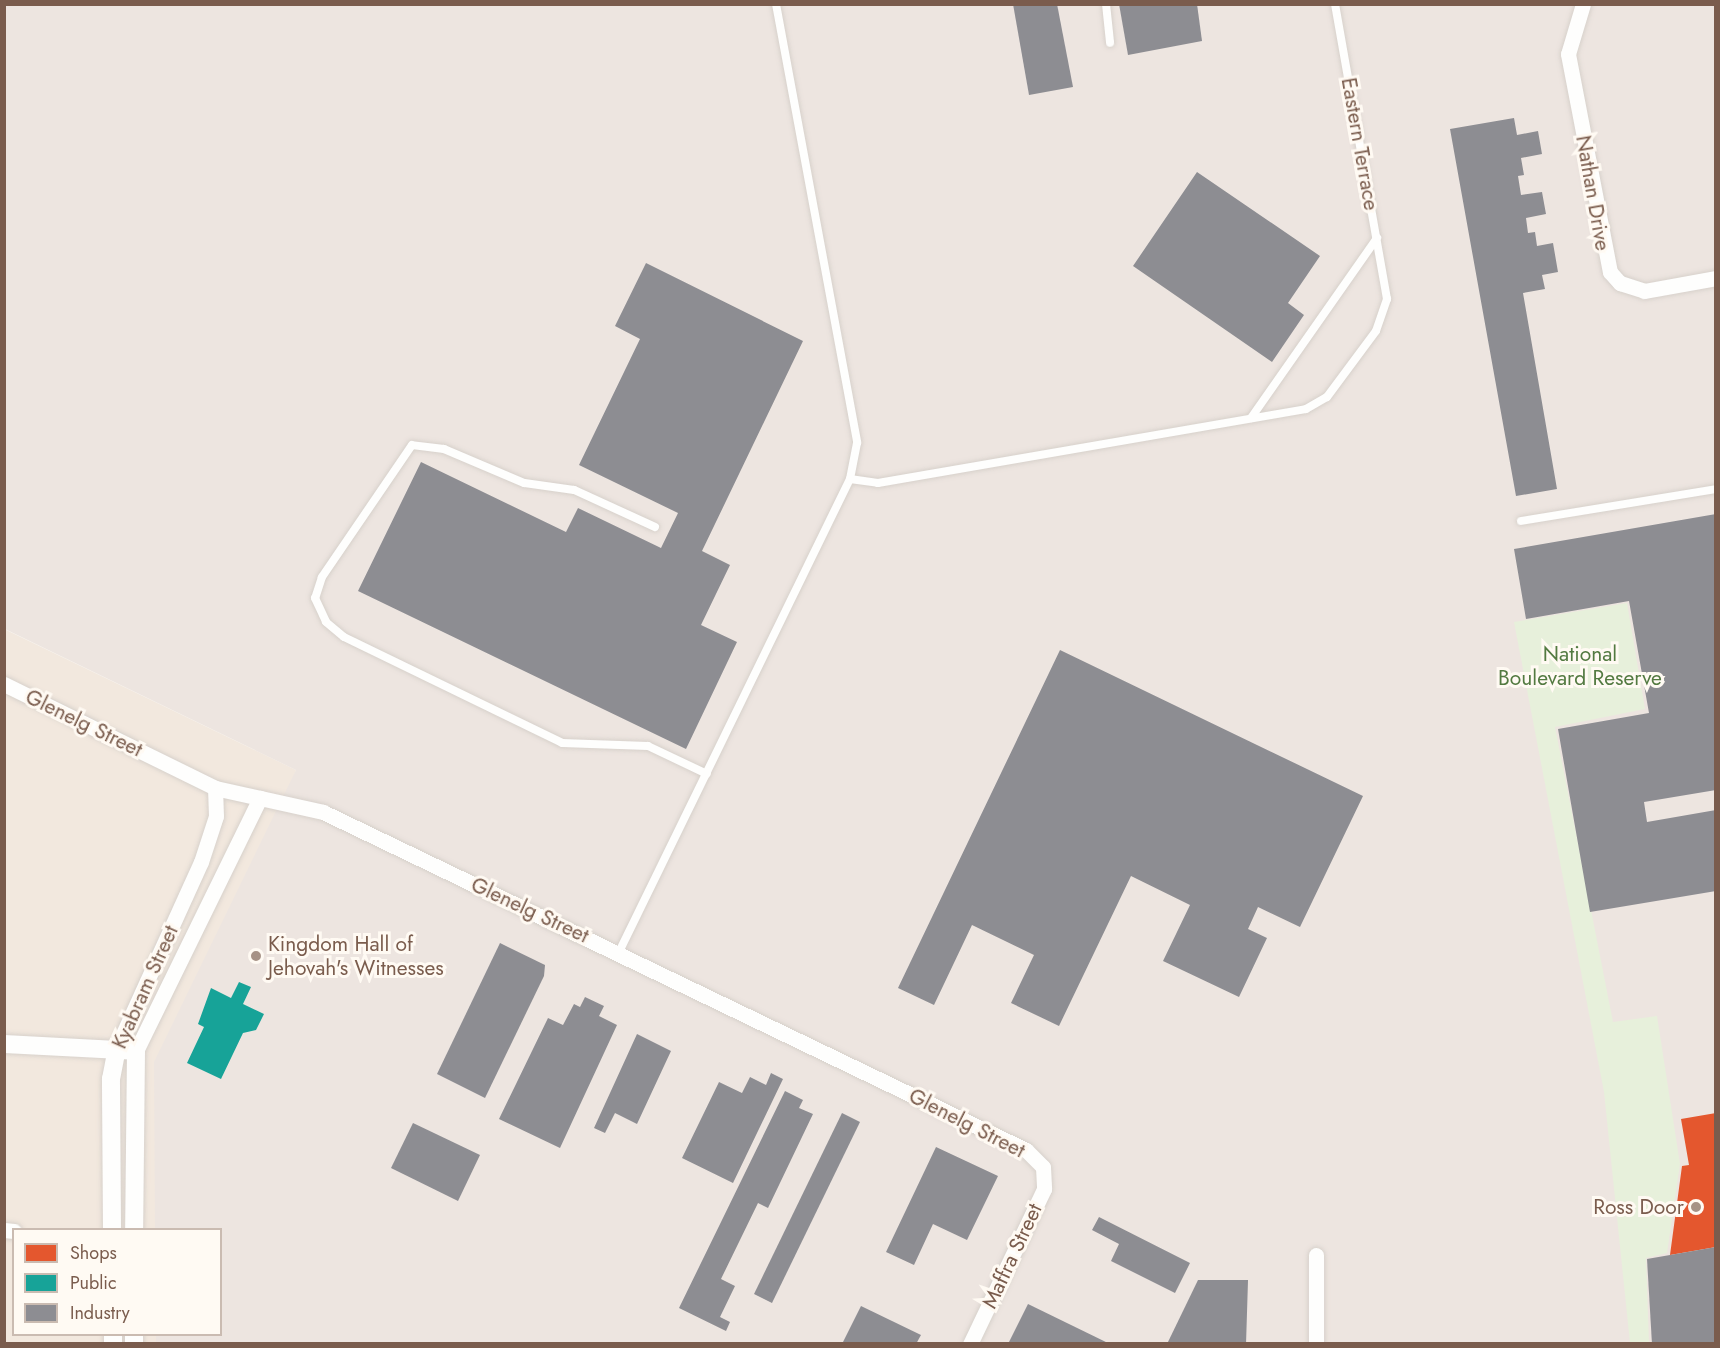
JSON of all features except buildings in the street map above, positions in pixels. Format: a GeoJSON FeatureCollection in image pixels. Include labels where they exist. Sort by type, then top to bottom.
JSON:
{"type":"FeatureCollection","features":[{"type":"Feature","properties":{"kind":"street","name":"Nathan Drive"},"geometry":{"type":"LineString","coordinates":[[1583,4],[1568,54],[1610,272],[1620,283],[1644,291],[1716,278]]}},
{"type":"Feature","properties":{"kind":"street","name":"Glenelg Street"},"geometry":{"type":"LineString","coordinates":[[4,684],[216,788],[323,812],[620,952],[1026,1150],[1043,1167]]}},
{"type":"Feature","properties":{"kind":"street","name":"Kyabram Street"},"geometry":{"type":"LineString","coordinates":[[112,1228],[111,1079],[117,1047],[201,862],[216,816],[216,788]]}},
{"type":"Feature","properties":{"kind":"street","name":"Kyabram Street"},"geometry":{"type":"LineString","coordinates":[[134,1228],[136,1051],[260,798]]}},
{"type":"Feature","properties":{"kind":"street"},"geometry":{"type":"LineString","coordinates":[[4,1044],[117,1047],[136,1051]]}},
{"type":"Feature","properties":{"kind":"street","name":"Maffra Street"},"geometry":{"type":"LineString","coordinates":[[970,1344],[1044,1189],[1043,1167]]}},
{"type":"Feature","properties":{"kind":"street"},"geometry":{"type":"LineString","coordinates":[[1316,1254],[1316,1344]]}},
{"type":"Feature","properties":{"kind":"lane"},"geometry":{"type":"LineString","coordinates":[[620,952],[850,479],[857,443],[776,4]]}},
{"type":"Feature","properties":{"kind":"lane"},"geometry":{"type":"LineString","coordinates":[[1106,4],[1110,43]]}},
{"type":"Feature","properties":{"kind":"lane","name":"Eastern Terrace"},"geometry":{"type":"LineString","coordinates":[[850,479],[878,483],[1306,409],[1328,397],[1383,319],[1385,283],[1335,4]]}},
{"type":"Feature","properties":{"kind":"lane"},"geometry":{"type":"LineString","coordinates":[[1251,418],[1377,238]]}},
{"type":"Feature","properties":{"kind":"lane"},"geometry":{"type":"LineString","coordinates":[[655,527],[574,490],[524,483],[444,449],[412,445],[322,577],[315,598],[326,622],[344,637],[562,743],[648,746],[706,774]]}},
{"type":"Feature","properties":{"kind":"lane"},"geometry":{"type":"LineString","coordinates":[[1521,521],[1716,489]]}},
{"type":"Feature","properties":{"kind":"shaded area"},"geometry":{"type":"Polygon","coordinates":[[[4,5],[1715,5],[1715,1343],[156,1343],[156,1336],[222,1336],[222,1228],[155,1228],[154,1062],[296,770],[5,629],[4,5]]]}},
{"type":"Feature","properties":{"kind":"shaded area"},"geometry":{"type":"Polygon","coordinates":[[[4,629],[296,770],[155,1228],[12,1228],[12,1336],[156,1336],[156,1343],[5,1343],[4,629]]]}},
{"type":"Feature","properties":{"kind":"green space","name":"National Boulevard Reserve"},"geometry":{"type":"Polygon","coordinates":[[[1627,603],[1645,709],[1555,727],[1613,1022],[1657,1016],[1680,1164],[1667,1253],[1646,1258],[1649,1343],[1630,1343],[1604,1092],[1514,622],[1627,603]]]}},
{"type":"Feature","properties":{"kind":"place","name":"Kingdom Hall of Jehovah's Witnesses"},"geometry":{"type":"Point","coordinates":[256,956]}},
{"type":"Feature","properties":{"kind":"place","name":"Ross Door"},"geometry":{"type":"Point","coordinates":[1696,1207]}}]}
